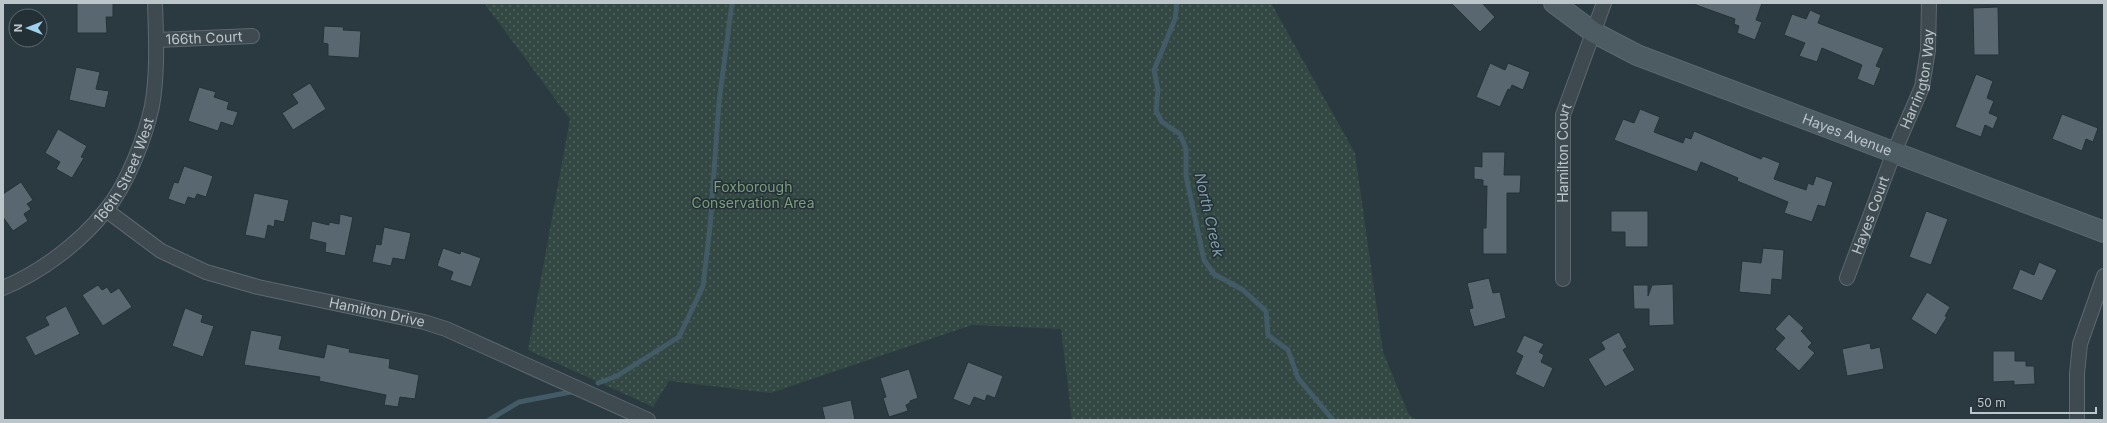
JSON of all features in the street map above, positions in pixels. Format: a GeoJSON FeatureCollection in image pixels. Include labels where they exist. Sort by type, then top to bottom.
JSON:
{"type":"FeatureCollection","features":[{"type":"Feature","properties":{"kind":"street","name":"166th Street West"},"geometry":{"type":"LineString","coordinates":[[3,288],[56,258],[106,210],[120,189],[146,128],[154,86],[156,40],[155,3]]}},
{"type":"Feature","properties":{"kind":"street","name":"Hayes Avenue"},"geometry":{"type":"LineString","coordinates":[[1554,3],[1593,32],[1637,55],[2104,232]]}},
{"type":"Feature","properties":{"kind":"street"},"geometry":{"type":"LineString","coordinates":[[1593,32],[1604,3]]}},
{"type":"Feature","properties":{"kind":"street","name":"Harrington Way"},"geometry":{"type":"LineString","coordinates":[[1894,152],[1922,87],[1928,50],[1929,3]]}},
{"type":"Feature","properties":{"kind":"street","name":"Hamilton Court"},"geometry":{"type":"LineString","coordinates":[[1563,279],[1564,115],[1593,32]]}},
{"type":"Feature","properties":{"kind":"street","name":"166th Court"},"geometry":{"type":"LineString","coordinates":[[156,40],[252,36]]}},
{"type":"Feature","properties":{"kind":"street","name":"Hayes Court"},"geometry":{"type":"LineString","coordinates":[[1847,278],[1894,152]]}},
{"type":"Feature","properties":{"kind":"street","name":"Hamilton Drive"},"geometry":{"type":"LineString","coordinates":[[106,210],[161,251],[206,272],[258,287],[424,322],[446,329],[648,420]]}},
{"type":"Feature","properties":{"kind":"street"},"geometry":{"type":"LineString","coordinates":[[2077,420],[2077,374],[2080,344],[2104,276]]}},
{"type":"Feature","properties":{"kind":"green space","name":"Foxborough Conservation Area"},"geometry":{"type":"Polygon","coordinates":[[[484,3],[1271,3],[1355,153],[1383,352],[1409,415],[1418,420],[1072,420],[1061,329],[972,325],[771,393],[669,381],[653,407],[528,350],[570,119],[484,3]]]}},
{"type":"Feature","properties":{"kind":"building"},"geometry":{"type":"Polygon","coordinates":[[[77,3],[113,3],[113,17],[106,17],[107,33],[77,33],[77,3]]]}},
{"type":"Feature","properties":{"kind":"building"},"geometry":{"type":"Polygon","coordinates":[[[1451,3],[1482,3],[1495,17],[1480,32],[1451,3]]]}},
{"type":"Feature","properties":{"kind":"building"},"geometry":{"type":"Polygon","coordinates":[[[1696,3],[1762,3],[1756,20],[1762,22],[1755,40],[1737,33],[1739,26],[1734,24],[1735,19],[1696,5],[1696,3]]]}},
{"type":"Feature","properties":{"kind":"building"},"geometry":{"type":"Polygon","coordinates":[[[1998,7],[1999,55],[1974,55],[1973,8],[1998,7]]]}},
{"type":"Feature","properties":{"kind":"building"},"geometry":{"type":"Polygon","coordinates":[[[1810,10],[1821,15],[1818,23],[1884,48],[1876,66],[1881,68],[1874,86],[1857,79],[1862,65],[1822,48],[1817,62],[1799,56],[1805,43],[1784,35],[1792,14],[1806,19],[1810,10]]]}},
{"type":"Feature","properties":{"kind":"building"},"geometry":{"type":"Polygon","coordinates":[[[324,26],[344,27],[343,30],[361,31],[359,58],[328,56],[328,44],[323,43],[324,26]]]}},
{"type":"Feature","properties":{"kind":"building"},"geometry":{"type":"Polygon","coordinates":[[[1490,63],[1505,70],[1508,63],[1530,72],[1523,90],[1512,85],[1510,90],[1508,89],[1500,107],[1476,97],[1490,63]]]}},
{"type":"Feature","properties":{"kind":"building"},"geometry":{"type":"Polygon","coordinates":[[[76,67],[100,72],[96,89],[109,91],[105,108],[69,100],[76,67]]]}},
{"type":"Feature","properties":{"kind":"building"},"geometry":{"type":"Polygon","coordinates":[[[1976,74],[1993,81],[1987,98],[1994,101],[1989,113],[1998,117],[1993,129],[1985,125],[1981,137],[1955,127],[1976,74]]]}},
{"type":"Feature","properties":{"kind":"building"},"geometry":{"type":"Polygon","coordinates":[[[310,83],[326,109],[293,130],[282,113],[298,103],[292,94],[310,83]]]}},
{"type":"Feature","properties":{"kind":"building"},"geometry":{"type":"Polygon","coordinates":[[[199,87],[216,92],[214,97],[229,102],[227,109],[238,112],[233,126],[221,122],[218,131],[188,121],[199,87]]]}},
{"type":"Feature","properties":{"kind":"building"},"geometry":{"type":"Polygon","coordinates":[[[1640,109],[1660,117],[1654,132],[1683,143],[1685,137],[1691,139],[1694,131],[1761,159],[1763,156],[1780,163],[1774,179],[1806,190],[1808,183],[1813,185],[1816,176],[1833,182],[1825,207],[1818,205],[1812,222],[1784,213],[1788,202],[1737,181],[1738,178],[1701,162],[1697,172],[1614,140],[1623,119],[1634,123],[1640,109]]]}},
{"type":"Feature","properties":{"kind":"building"},"geometry":{"type":"Polygon","coordinates":[[[2062,114],[2098,128],[2093,142],[2086,139],[2082,151],[2052,139],[2062,114]]]}},
{"type":"Feature","properties":{"kind":"building"},"geometry":{"type":"Polygon","coordinates":[[[58,129],[87,146],[81,157],[84,158],[72,178],[56,169],[60,162],[45,153],[58,129]]]}},
{"type":"Feature","properties":{"kind":"building"},"geometry":{"type":"Polygon","coordinates":[[[1482,152],[1505,152],[1504,175],[1521,175],[1520,193],[1507,193],[1507,254],[1483,254],[1483,228],[1486,228],[1487,186],[1483,186],[1483,180],[1474,179],[1474,166],[1482,167],[1482,152]]]}},
{"type":"Feature","properties":{"kind":"building"},"geometry":{"type":"Polygon","coordinates":[[[184,166],[213,176],[206,197],[197,194],[195,199],[188,197],[185,205],[168,199],[174,182],[178,183],[184,166]]]}},
{"type":"Feature","properties":{"kind":"building"},"geometry":{"type":"Polygon","coordinates":[[[21,182],[33,200],[27,204],[31,209],[24,214],[28,221],[13,231],[3,217],[3,194],[21,182]]]}},
{"type":"Feature","properties":{"kind":"building"},"geometry":{"type":"Polygon","coordinates":[[[254,193],[289,200],[284,222],[275,220],[274,227],[268,225],[265,239],[245,235],[254,193]]]}},
{"type":"Feature","properties":{"kind":"building"},"geometry":{"type":"Polygon","coordinates":[[[1611,211],[1648,211],[1648,247],[1625,247],[1625,232],[1611,232],[1611,211]]]}},
{"type":"Feature","properties":{"kind":"building"},"geometry":{"type":"Polygon","coordinates":[[[1926,211],[1948,219],[1931,265],[1909,257],[1926,211]]]}},
{"type":"Feature","properties":{"kind":"building"},"geometry":{"type":"Polygon","coordinates":[[[340,214],[353,217],[345,256],[325,252],[326,243],[309,239],[312,221],[329,225],[329,222],[339,224],[340,214]]]}},
{"type":"Feature","properties":{"kind":"building"},"geometry":{"type":"Polygon","coordinates":[[[384,227],[411,233],[405,260],[393,258],[391,266],[372,262],[376,244],[381,245],[384,227]]]}},
{"type":"Feature","properties":{"kind":"building"},"geometry":{"type":"Polygon","coordinates":[[[443,248],[460,254],[461,251],[481,258],[471,287],[450,280],[453,272],[437,266],[443,248]]]}},
{"type":"Feature","properties":{"kind":"building"},"geometry":{"type":"Polygon","coordinates":[[[1763,248],[1784,250],[1782,280],[1772,279],[1771,295],[1739,292],[1742,261],[1761,263],[1763,248]]]}},
{"type":"Feature","properties":{"kind":"building"},"geometry":{"type":"Polygon","coordinates":[[[2039,262],[2057,270],[2042,301],[2012,289],[2020,269],[2034,275],[2039,262]]]}},
{"type":"Feature","properties":{"kind":"building"},"geometry":{"type":"Polygon","coordinates":[[[1489,278],[1493,293],[1500,292],[1506,318],[1474,327],[1469,309],[1473,308],[1467,283],[1489,278]]]}},
{"type":"Feature","properties":{"kind":"building"},"geometry":{"type":"Polygon","coordinates":[[[1673,284],[1674,325],[1649,326],[1649,309],[1634,309],[1633,285],[1648,285],[1648,296],[1652,285],[1673,284]]]}},
{"type":"Feature","properties":{"kind":"building"},"geometry":{"type":"Polygon","coordinates":[[[98,285],[102,290],[107,287],[111,293],[119,288],[132,307],[103,326],[82,295],[98,285]]]}},
{"type":"Feature","properties":{"kind":"building"},"geometry":{"type":"Polygon","coordinates":[[[1927,292],[1950,307],[1945,316],[1947,317],[1936,335],[1911,319],[1927,292]]]}},
{"type":"Feature","properties":{"kind":"building"},"geometry":{"type":"Polygon","coordinates":[[[66,306],[80,334],[35,356],[25,337],[49,325],[45,317],[66,306]]]}},
{"type":"Feature","properties":{"kind":"building"},"geometry":{"type":"Polygon","coordinates":[[[185,308],[203,315],[201,322],[214,326],[203,357],[172,346],[185,308]]]}},
{"type":"Feature","properties":{"kind":"building"},"geometry":{"type":"Polygon","coordinates":[[[1789,314],[1804,328],[1801,331],[1812,343],[1808,347],[1815,353],[1799,371],[1775,349],[1785,338],[1775,329],[1789,314]]]}},
{"type":"Feature","properties":{"kind":"building"},"geometry":{"type":"Polygon","coordinates":[[[251,330],[282,336],[279,349],[324,358],[327,344],[350,349],[349,352],[390,359],[389,368],[419,375],[415,399],[400,397],[398,407],[384,405],[386,395],[319,381],[320,377],[244,365],[251,330]]]}},
{"type":"Feature","properties":{"kind":"building"},"geometry":{"type":"Polygon","coordinates":[[[1619,332],[1627,347],[1623,350],[1635,370],[1605,387],[1588,359],[1605,349],[1601,342],[1619,332]]]}},
{"type":"Feature","properties":{"kind":"building"},"geometry":{"type":"Polygon","coordinates":[[[1524,335],[1544,344],[1539,352],[1544,355],[1541,362],[1553,368],[1544,388],[1515,374],[1523,356],[1516,352],[1524,335]]]}},
{"type":"Feature","properties":{"kind":"building"},"geometry":{"type":"Polygon","coordinates":[[[1870,343],[1871,349],[1880,347],[1884,369],[1847,376],[1842,349],[1870,343]]]}},
{"type":"Feature","properties":{"kind":"building"},"geometry":{"type":"Polygon","coordinates":[[[1993,351],[2015,351],[2015,361],[2026,361],[2026,366],[2034,366],[2035,384],[2014,385],[2014,381],[1993,382],[1993,351]]]}},
{"type":"Feature","properties":{"kind":"building"},"geometry":{"type":"Polygon","coordinates":[[[968,362],[1003,376],[995,398],[987,395],[985,401],[974,397],[970,406],[953,399],[968,362]]]}},
{"type":"Feature","properties":{"kind":"building"},"geometry":{"type":"Polygon","coordinates":[[[909,369],[918,398],[910,401],[910,403],[906,405],[908,411],[889,417],[883,398],[886,397],[880,378],[909,369]]]}},
{"type":"Feature","properties":{"kind":"building"},"geometry":{"type":"Polygon","coordinates":[[[851,400],[855,420],[825,420],[822,407],[851,400]]]}},
{"type":"Feature","properties":{"kind":"waterway"},"geometry":{"type":"LineString","coordinates":[[598,383],[617,376],[679,337],[703,286],[710,227],[719,102],[732,3]]}},
{"type":"Feature","properties":{"kind":"waterway","name":"North Creek"},"geometry":{"type":"LineString","coordinates":[[1177,3],[1175,19],[1154,70],[1158,90],[1156,111],[1162,122],[1180,134],[1186,149],[1186,176],[1204,260],[1214,274],[1243,290],[1266,311],[1268,335],[1288,350],[1298,378],[1333,420]]}},
{"type":"Feature","properties":{"kind":"waterway"},"geometry":{"type":"LineString","coordinates":[[489,420],[519,402],[576,391]]}}]}
